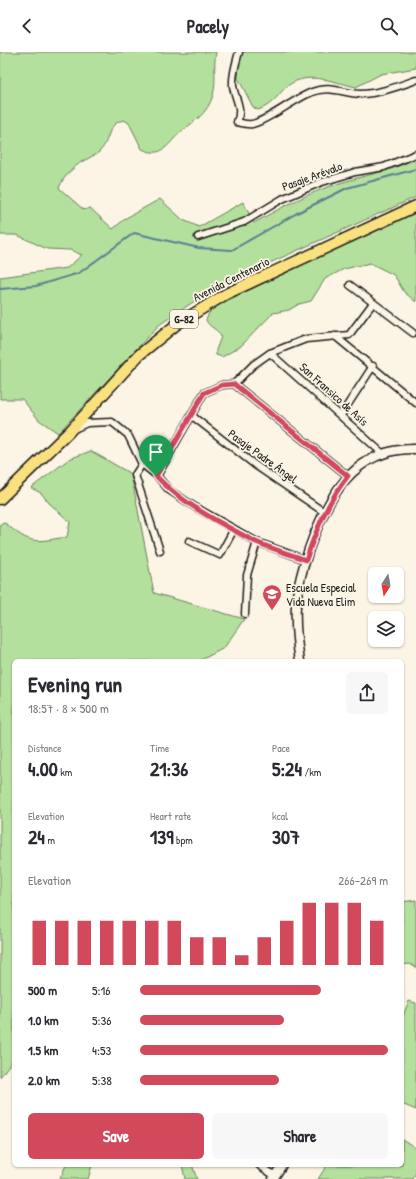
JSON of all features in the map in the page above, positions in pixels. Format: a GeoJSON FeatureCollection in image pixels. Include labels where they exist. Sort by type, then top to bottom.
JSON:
{"type":"FeatureCollection","features":[{"type":"Feature","properties":{"kind":"main road","name":"Avenida Centenario"},"geometry":{"type":"LineString","coordinates":[[0,499],[69,432],[139,356],[162,335],[193,313],[226,294],[416,206]]}},
{"type":"Feature","properties":{"kind":"street"},"geometry":{"type":"LineString","coordinates":[[240,52],[233,74],[233,87],[240,111],[238,122],[247,124],[253,124],[265,119],[292,102],[319,90],[332,89],[364,94],[416,80]]}},
{"type":"Feature","properties":{"kind":"street","name":"Pasaje Arévalo"},"geometry":{"type":"LineString","coordinates":[[198,237],[244,222],[282,199],[319,183],[354,172],[384,167],[416,154]]}},
{"type":"Feature","properties":{"kind":"street"},"geometry":{"type":"LineString","coordinates":[[350,285],[412,333]]}},
{"type":"Feature","properties":{"kind":"street"},"geometry":{"type":"LineString","coordinates":[[156,476],[204,393],[222,385],[234,384],[253,365],[270,353],[306,340],[349,335],[373,302]]}},
{"type":"Feature","properties":{"kind":"street"},"geometry":{"type":"LineString","coordinates":[[335,336],[416,403]]}},
{"type":"Feature","properties":{"kind":"street","name":"San Fransico de Asís"},"geometry":{"type":"LineString","coordinates":[[270,353],[382,453]]}},
{"type":"Feature","properties":{"kind":"street"},"geometry":{"type":"LineString","coordinates":[[341,415],[373,366]]}},
{"type":"Feature","properties":{"kind":"street"},"geometry":{"type":"LineString","coordinates":[[234,384],[348,476]]}},
{"type":"Feature","properties":{"kind":"street","name":"Pasaje Padre Ángel"},"geometry":{"type":"LineString","coordinates":[[191,415],[255,465],[324,512]]}},
{"type":"Feature","properties":{"kind":"street"},"geometry":{"type":"LineString","coordinates":[[69,432],[87,423],[112,422],[128,435],[142,464],[169,490],[195,507],[257,542],[306,560]]}},
{"type":"Feature","properties":{"kind":"street"},"geometry":{"type":"LineString","coordinates":[[300,659],[296,633],[296,605],[306,560],[324,512],[348,476],[364,462],[382,453],[416,449]]}},
{"type":"Feature","properties":{"kind":"street"},"geometry":{"type":"LineString","coordinates":[[142,464],[135,475],[160,551]]}},
{"type":"Feature","properties":{"kind":"street"},"geometry":{"type":"LineString","coordinates":[[189,541],[220,555],[234,529]]}},
{"type":"Feature","properties":{"kind":"street"},"geometry":{"type":"LineString","coordinates":[[245,614],[244,595],[246,575],[257,542]]}},
{"type":"Feature","properties":{"kind":"street"},"geometry":{"type":"LineString","coordinates":[[262,1167],[274,1177],[281,1167]]}},
{"type":"Feature","properties":{"kind":"green space"},"geometry":{"type":"Polygon","coordinates":[[[0,52],[216,52],[214,90],[207,108],[167,146],[161,151],[155,152],[142,149],[129,123],[124,120],[118,122],[111,129],[103,148],[95,155],[84,160],[75,167],[67,174],[61,183],[59,188],[84,210],[90,208],[113,229],[126,218],[160,199],[183,220],[199,227],[243,202],[254,223],[305,196],[347,181],[397,167],[416,158],[416,197],[214,288],[159,325],[58,433],[39,420],[22,399],[0,399],[0,277],[67,268],[82,255],[70,250],[47,249],[17,235],[0,235],[0,52]]]}},
{"type":"Feature","properties":{"kind":"green space"},"geometry":{"type":"Polygon","coordinates":[[[240,52],[416,52],[416,68],[381,74],[356,87],[328,80],[310,78],[300,80],[292,83],[269,104],[258,110],[253,107],[238,78],[240,52]]]}},
{"type":"Feature","properties":{"kind":"green space"},"geometry":{"type":"Polygon","coordinates":[[[416,211],[416,302],[404,292],[394,275],[370,263],[344,269],[325,279],[311,301],[299,304],[289,310],[273,313],[241,346],[222,357],[216,355],[216,350],[221,337],[218,332],[207,323],[206,320],[209,313],[215,306],[299,264],[350,243],[416,211]]]}},
{"type":"Feature","properties":{"kind":"green space"},"geometry":{"type":"Polygon","coordinates":[[[91,451],[131,474],[154,593],[244,619],[224,648],[203,659],[12,659],[12,1061],[0,1077],[0,524],[5,523],[21,535],[33,540],[40,541],[67,537],[70,522],[49,503],[41,493],[31,488],[69,459],[91,451]]]}},
{"type":"Feature","properties":{"kind":"green space"},"geometry":{"type":"Polygon","coordinates":[[[416,900],[416,968],[410,964],[404,965],[404,902],[416,900]]]}},
{"type":"Feature","properties":{"kind":"green space"},"geometry":{"type":"Polygon","coordinates":[[[409,1001],[416,1003],[416,1110],[404,1105],[404,1013],[409,1001]]]}},
{"type":"Feature","properties":{"kind":"green space"},"geometry":{"type":"Polygon","coordinates":[[[404,1140],[416,1148],[416,1173],[412,1179],[318,1179],[326,1167],[404,1167],[404,1140]]]}},
{"type":"Feature","properties":{"kind":"green space"},"geometry":{"type":"Polygon","coordinates":[[[65,1167],[91,1167],[88,1179],[60,1179],[65,1167]]]}},
{"type":"Feature","properties":{"kind":"green space"},"geometry":{"type":"Polygon","coordinates":[[[182,1167],[193,1167],[197,1179],[185,1179],[182,1167]]]}},
{"type":"Feature","properties":{"kind":"waterway"},"geometry":{"type":"LineString","coordinates":[[0,289],[36,286],[79,273],[134,233],[199,248],[232,250],[297,213],[347,188],[416,169]]}},
{"type":"Feature","properties":{"kind":"place","name":"Escuela Especial Vida Nueva Elim"},"geometry":{"type":"Point","coordinates":[272,611]}},
{"type":"Feature","properties":{"kind":"route"},"geometry":{"type":"LineString","coordinates":[[234,384],[348,476],[328,505],[314,535],[306,560],[257,542],[195,507],[169,490],[156,476],[204,393],[222,385],[234,384]]}}]}
